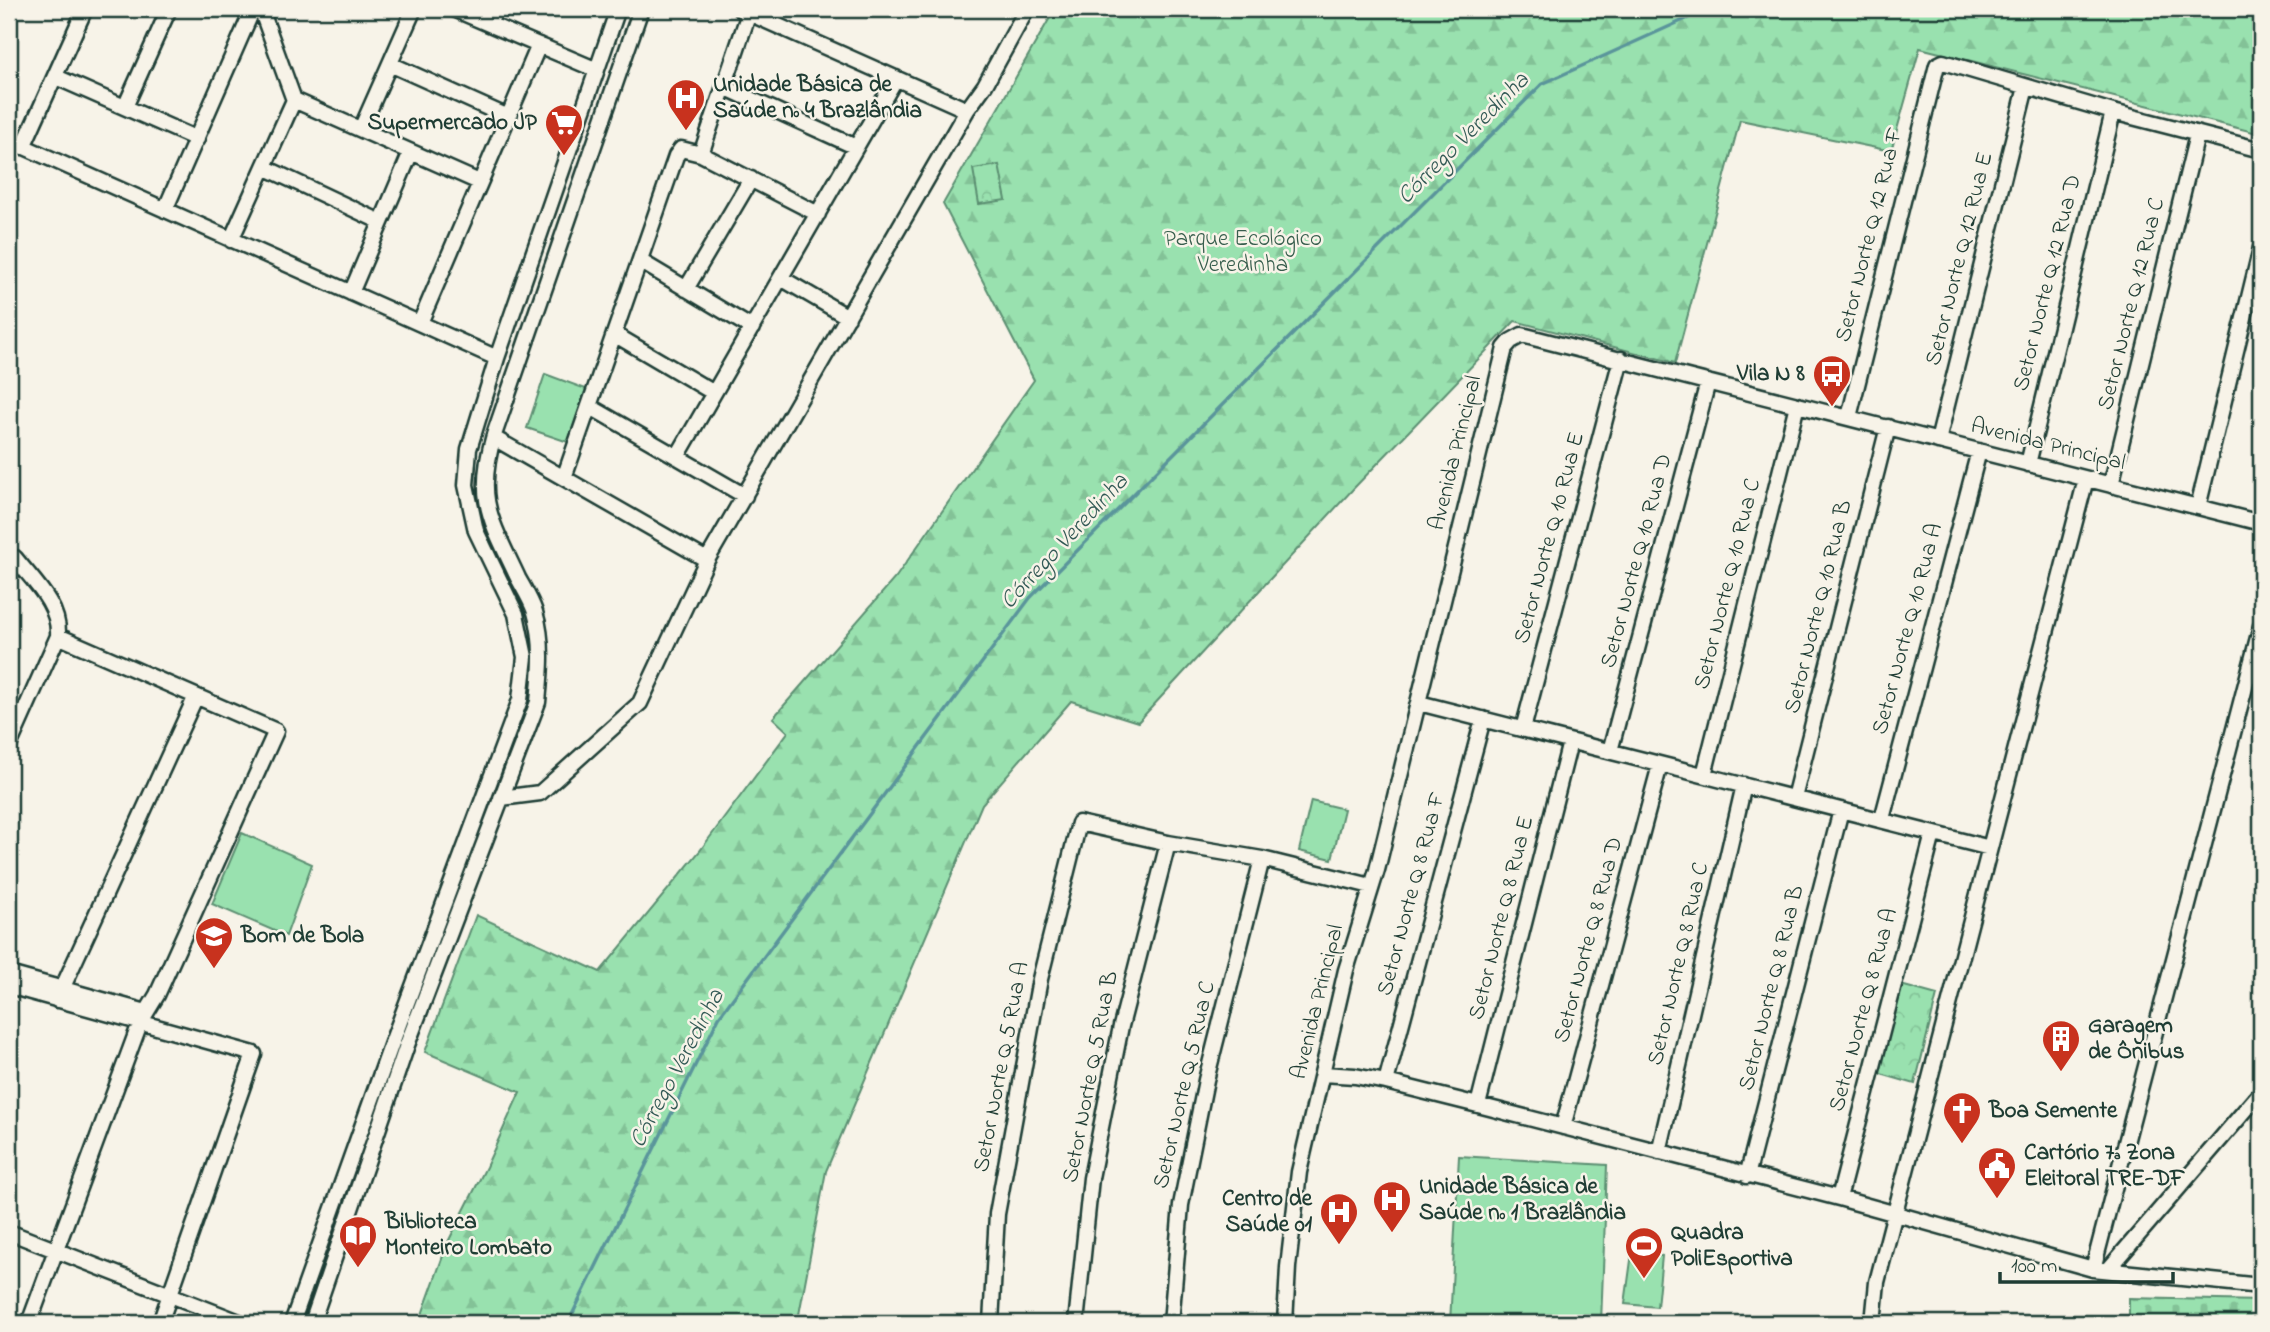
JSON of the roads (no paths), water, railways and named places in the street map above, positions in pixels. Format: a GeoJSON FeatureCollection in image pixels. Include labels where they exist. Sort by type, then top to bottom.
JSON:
{"type":"FeatureCollection","features":[{"type":"Feature","properties":{"kind":"street"},"geometry":{"type":"LineString","coordinates":[[23,147],[85,9]]}},
{"type":"Feature","properties":{"kind":"street"},"geometry":{"type":"LineString","coordinates":[[125,107],[169,9]]}},
{"type":"Feature","properties":{"kind":"street"},"geometry":{"type":"LineString","coordinates":[[165,210],[253,9]]}},
{"type":"Feature","properties":{"kind":"street"},"geometry":{"type":"LineString","coordinates":[[231,240],[294,100],[261,9]]}},
{"type":"Feature","properties":{"kind":"street"},"geometry":{"type":"LineString","coordinates":[[360,129],[414,9]]}},
{"type":"Feature","properties":{"kind":"street"},"geometry":{"type":"LineString","coordinates":[[454,9],[597,70]]}},
{"type":"Feature","properties":{"kind":"street"},"geometry":{"type":"LineString","coordinates":[[489,24],[496,9]]}},
{"type":"Feature","properties":{"kind":"street"},"geometry":{"type":"LineString","coordinates":[[312,1323],[400,1042],[520,700],[525,657],[516,614],[476,531],[466,485],[469,449],[497,358],[618,9]]}},
{"type":"Feature","properties":{"kind":"street"},"geometry":{"type":"LineString","coordinates":[[292,1323],[400,1042],[502,798],[538,702],[543,655],[534,611],[490,519],[484,489],[485,477],[501,415],[640,9]]}},
{"type":"Feature","properties":{"kind":"street"},"geometry":{"type":"LineString","coordinates":[[502,798],[540,793],[640,703],[707,559],[1027,9]]}},
{"type":"Feature","properties":{"kind":"street"},"geometry":{"type":"LineString","coordinates":[[701,154],[724,87],[745,11],[967,110]]}},
{"type":"Feature","properties":{"kind":"street"},"geometry":{"type":"LineString","coordinates":[[420,323],[539,45]]}},
{"type":"Feature","properties":{"kind":"street","name":"Setor Norte Q 12 Rua F"},"geometry":{"type":"LineString","coordinates":[[1849,417],[1937,65],[1943,62],[2026,87]]}},
{"type":"Feature","properties":{"kind":"street"},"geometry":{"type":"LineString","coordinates":[[390,64],[508,117]]}},
{"type":"Feature","properties":{"kind":"street"},"geometry":{"type":"LineString","coordinates":[[56,77],[197,139]]}},
{"type":"Feature","properties":{"kind":"street"},"geometry":{"type":"LineString","coordinates":[[677,457],[895,78]]}},
{"type":"Feature","properties":{"kind":"street"},"geometry":{"type":"LineString","coordinates":[[591,87],[611,95]]}},
{"type":"Feature","properties":{"kind":"street"},"geometry":{"type":"LineString","coordinates":[[724,87],[856,147]]}},
{"type":"Feature","properties":{"kind":"street"},"geometry":{"type":"LineString","coordinates":[[2026,87],[2261,150]]}},
{"type":"Feature","properties":{"kind":"street","name":"Setor Norte Q 12 Rua E"},"geometry":{"type":"LineString","coordinates":[[1938,441],[2026,87]]}},
{"type":"Feature","properties":{"kind":"street"},"geometry":{"type":"LineString","coordinates":[[294,100],[479,182]]}},
{"type":"Feature","properties":{"kind":"street","name":"Setor Norte Q 12 Rua D"},"geometry":{"type":"LineString","coordinates":[[2028,464],[2113,112]]}},
{"type":"Feature","properties":{"kind":"street","name":"Setor Norte Q 12 Rua C"},"geometry":{"type":"LineString","coordinates":[[2111,485],[2197,135]]}},
{"type":"Feature","properties":{"kind":"street"},"geometry":{"type":"LineString","coordinates":[[9,140],[497,358]]}},
{"type":"Feature","properties":{"kind":"street"},"geometry":{"type":"LineString","coordinates":[[564,478],[676,156],[681,149],[701,154],[818,214]]}},
{"type":"Feature","properties":{"kind":"street"},"geometry":{"type":"LineString","coordinates":[[351,293],[411,152]]}},
{"type":"Feature","properties":{"kind":"street"},"geometry":{"type":"LineString","coordinates":[[264,167],[381,222]]}},
{"type":"Feature","properties":{"kind":"street"},"geometry":{"type":"LineString","coordinates":[[686,289],[751,179]]}},
{"type":"Feature","properties":{"kind":"street"},"geometry":{"type":"LineString","coordinates":[[544,223],[548,231],[556,234],[565,231]]}},
{"type":"Feature","properties":{"kind":"street"},"geometry":{"type":"LineString","coordinates":[[2198,507],[2261,248]]}},
{"type":"Feature","properties":{"kind":"street"},"geometry":{"type":"LineString","coordinates":[[533,253],[540,250],[550,253],[554,261]]}},
{"type":"Feature","properties":{"kind":"street"},"geometry":{"type":"LineString","coordinates":[[640,261],[752,327]]}},
{"type":"Feature","properties":{"kind":"street"},"geometry":{"type":"LineString","coordinates":[[780,278],[848,317]]}},
{"type":"Feature","properties":{"kind":"street"},"geometry":{"type":"LineString","coordinates":[[614,334],[714,393]]}},
{"type":"Feature","properties":{"kind":"street","name":"Avenida Principal"},"geometry":{"type":"LineString","coordinates":[[1285,1323],[1287,1267],[1299,1172],[1346,970],[1419,702],[1508,344],[1522,335],[2258,524]]}},
{"type":"Feature","properties":{"kind":"street","name":"Setor Norte Q 10 Rua E"},"geometry":{"type":"LineString","coordinates":[[1523,729],[1621,359]]}},
{"type":"Feature","properties":{"kind":"street","name":"Setor Norte Q 10 Rua D"},"geometry":{"type":"LineString","coordinates":[[1610,751],[1708,382]]}},
{"type":"Feature","properties":{"kind":"street","name":"Setor Norte Q 10 Rua C"},"geometry":{"type":"LineString","coordinates":[[1704,775],[1797,405]]}},
{"type":"Feature","properties":{"kind":"street"},"geometry":{"type":"LineString","coordinates":[[482,407],[489,419],[495,420],[501,415]]}},
{"type":"Feature","properties":{"kind":"street"},"geometry":{"type":"LineString","coordinates":[[589,407],[745,496]]}},
{"type":"Feature","properties":{"kind":"street"},"geometry":{"type":"LineString","coordinates":[[475,429],[487,427],[494,437],[707,559]]}},
{"type":"Feature","properties":{"kind":"street","name":"Setor Norte Q 10 Rua B"},"geometry":{"type":"LineString","coordinates":[[1794,798],[1888,427]]}},
{"type":"Feature","properties":{"kind":"street","name":"Setor Norte Q 10 Rua A"},"geometry":{"type":"LineString","coordinates":[[1881,819],[1979,451]]}},
{"type":"Feature","properties":{"kind":"street"},"geometry":{"type":"LineString","coordinates":[[1873,1323],[1877,1282],[2087,479]]}},
{"type":"Feature","properties":{"kind":"street"},"geometry":{"type":"LineString","coordinates":[[471,509],[488,506]]}},
{"type":"Feature","properties":{"kind":"street"},"geometry":{"type":"LineString","coordinates":[[9,746],[58,636],[59,622],[51,604],[15,558]]}},
{"type":"Feature","properties":{"kind":"street"},"geometry":{"type":"LineString","coordinates":[[2093,1269],[2260,631]]}},
{"type":"Feature","properties":{"kind":"street"},"geometry":{"type":"LineString","coordinates":[[29,1323],[143,1017],[157,995],[276,731],[58,636]]}},
{"type":"Feature","properties":{"kind":"street"},"geometry":{"type":"LineString","coordinates":[[60,993],[196,696]]}},
{"type":"Feature","properties":{"kind":"street"},"geometry":{"type":"LineString","coordinates":[[1419,702],[1990,848]]}},
{"type":"Feature","properties":{"kind":"street","name":"Setor Norte Q 8 Rua F"},"geometry":{"type":"LineString","coordinates":[[1385,1082],[1483,719]]}},
{"type":"Feature","properties":{"kind":"street","name":"Setor Norte Q 8 Rua E"},"geometry":{"type":"LineString","coordinates":[[1478,1105],[1570,742]]}},
{"type":"Feature","properties":{"kind":"street","name":"Setor Norte Q 8 Rua D"},"geometry":{"type":"LineString","coordinates":[[1563,1127],[1660,765]]}},
{"type":"Feature","properties":{"kind":"street","name":"Setor Norte Q 8 Rua C"},"geometry":{"type":"LineString","coordinates":[[1659,1152],[1744,785]]}},
{"type":"Feature","properties":{"kind":"street","name":"Setor Norte Q 8 Rua B"},"geometry":{"type":"LineString","coordinates":[[1746,1176],[1841,810]]}},
{"type":"Feature","properties":{"kind":"street","name":"Setor Norte Q 5 Rua A"},"geometry":{"type":"LineString","coordinates":[[991,1323],[1000,1200],[1040,979],[1079,822],[1168,843]]}},
{"type":"Feature","properties":{"kind":"street","name":"Setor Norte Q 8 Rua A"},"geometry":{"type":"LineString","coordinates":[[1839,1198],[1933,834]]}},
{"type":"Feature","properties":{"kind":"street"},"geometry":{"type":"LineString","coordinates":[[1168,843],[1262,859],[1371,886]]}},
{"type":"Feature","properties":{"kind":"street","name":"Setor Norte Q 5 Rua B"},"geometry":{"type":"LineString","coordinates":[[1076,1323],[1091,1178],[1121,1026],[1168,843]]}},
{"type":"Feature","properties":{"kind":"street","name":"Setor Norte Q 5 Rua C"},"geometry":{"type":"LineString","coordinates":[[1171,1323],[1184,1193],[1206,1080],[1262,859]]}},
{"type":"Feature","properties":{"kind":"street"},"geometry":{"type":"LineString","coordinates":[[9,974],[60,993],[254,1054],[160,1323]]}},
{"type":"Feature","properties":{"kind":"street"},"geometry":{"type":"LineString","coordinates":[[9,986],[60,993]]}},
{"type":"Feature","properties":{"kind":"street"},"geometry":{"type":"LineString","coordinates":[[1322,1074],[1356,1076],[1478,1105],[1839,1198],[2093,1269],[2261,1286]]}},
{"type":"Feature","properties":{"kind":"street"},"geometry":{"type":"LineString","coordinates":[[2093,1269],[2108,1270],[2261,1092]]}},
{"type":"Feature","properties":{"kind":"street"},"geometry":{"type":"LineString","coordinates":[[9,1232],[242,1323]]}},
{"type":"Feature","properties":{"kind":"waterway","name":"Córrego Veredinha"},"geometry":{"type":"LineString","coordinates":[[568,1323],[719,1017],[1030,598],[1542,84],[1708,9]]}},
{"type":"Feature","properties":{"kind":"place","name":"Unidade Básica de Saúde nº 4 Brazlândia"},"geometry":{"type":"Point","coordinates":[686,132]}},
{"type":"Feature","properties":{"kind":"place","name":"Supermercado JP"},"geometry":{"type":"Point","coordinates":[564,157]}},
{"type":"Feature","properties":{"kind":"place","name":"Vila N 8"},"geometry":{"type":"Point","coordinates":[1832,408]}},
{"type":"Feature","properties":{"kind":"place","name":"Bom de Bola"},"geometry":{"type":"Point","coordinates":[214,970]}},
{"type":"Feature","properties":{"kind":"place","name":"Garagem de Ônibus"},"geometry":{"type":"Point","coordinates":[2061,1073]}},
{"type":"Feature","properties":{"kind":"place","name":"Boa Semente"},"geometry":{"type":"Point","coordinates":[1962,1145]}},
{"type":"Feature","properties":{"kind":"place","name":"Cartório 7ª Zona Eleitoral TRE-DF"},"geometry":{"type":"Point","coordinates":[1997,1200]}},
{"type":"Feature","properties":{"kind":"place","name":"Unidade Básica de Saúde nº 1 Brazlândia"},"geometry":{"type":"Point","coordinates":[1392,1234]}},
{"type":"Feature","properties":{"kind":"place","name":"Centro de Saúde 01"},"geometry":{"type":"Point","coordinates":[1339,1246]}},
{"type":"Feature","properties":{"kind":"place","name":"Biblioteca Monteiro Lombato"},"geometry":{"type":"Point","coordinates":[358,1269]}},
{"type":"Feature","properties":{"kind":"place","name":"Quadra PoliEsportiva"},"geometry":{"type":"Point","coordinates":[1644,1280]}},
{"type":"Feature","properties":{"kind":"park label","name":"Parque Ecológico Veredinha"},"geometry":{"type":"Point","coordinates":[1243,252]}}]}
